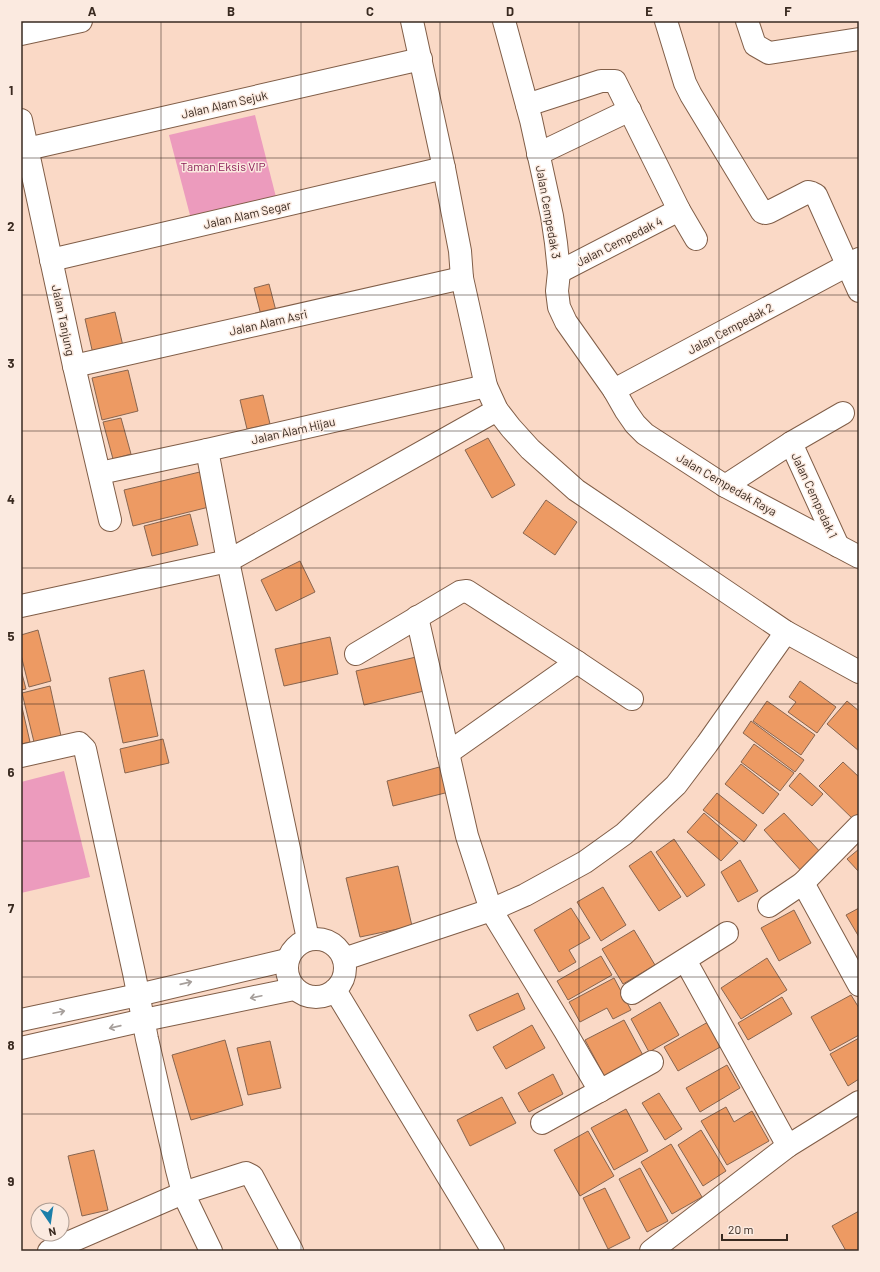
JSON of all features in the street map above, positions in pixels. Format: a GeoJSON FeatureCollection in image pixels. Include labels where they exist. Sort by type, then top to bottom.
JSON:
{"type":"FeatureCollection","features":[{"type":"Feature","properties":{"kind":"street"},"geometry":{"type":"LineString","coordinates":[[21,34],[81,21]]}},
{"type":"Feature","properties":{"kind":"street"},"geometry":{"type":"LineString","coordinates":[[412,21],[444,168],[460,251],[462,278],[486,386],[497,410],[530,449],[576,490],[786,632],[859,672]]}},
{"type":"Feature","properties":{"kind":"street","name":"Jalan Cempedak 3"},"geometry":{"type":"LineString","coordinates":[[504,21],[527,105],[556,243],[559,272],[557,291],[559,307],[566,322],[614,390]]}},
{"type":"Feature","properties":{"kind":"street"},"geometry":{"type":"LineString","coordinates":[[666,21],[685,83],[691,95],[762,212],[769,212],[808,192],[812,192],[816,195],[853,262],[859,291]]}},
{"type":"Feature","properties":{"kind":"street"},"geometry":{"type":"LineString","coordinates":[[747,21],[755,45],[769,53],[859,38]]}},
{"type":"Feature","properties":{"kind":"street","name":"Jalan Alam Sejuk"},"geometry":{"type":"LineString","coordinates":[[27,148],[421,59]]}},
{"type":"Feature","properties":{"kind":"street"},"geometry":{"type":"LineString","coordinates":[[527,105],[601,81],[615,81],[679,210],[696,240]]}},
{"type":"Feature","properties":{"kind":"street"},"geometry":{"type":"LineString","coordinates":[[538,154],[630,110]]}},
{"type":"Feature","properties":{"kind":"street","name":"Jalan Tanjung"},"geometry":{"type":"LineString","coordinates":[[21,120],[74,366],[110,520]]}},
{"type":"Feature","properties":{"kind":"street","name":"Jalan Alam Segar"},"geometry":{"type":"LineString","coordinates":[[51,260],[444,168]]}},
{"type":"Feature","properties":{"kind":"street","name":"Jalan Cempedak 4"},"geometry":{"type":"LineString","coordinates":[[559,272],[679,210]]}},
{"type":"Feature","properties":{"kind":"street","name":"Jalan Cempedak 2"},"geometry":{"type":"LineString","coordinates":[[614,390],[853,262]]}},
{"type":"Feature","properties":{"kind":"street","name":"Jalan Alam Asri"},"geometry":{"type":"LineString","coordinates":[[74,366],[462,278]]}},
{"type":"Feature","properties":{"kind":"street","name":"Jalan Alam Hijau"},"geometry":{"type":"LineString","coordinates":[[100,473],[486,386]]}},
{"type":"Feature","properties":{"kind":"street","name":"Jalan Cempedak Raya"},"geometry":{"type":"LineString","coordinates":[[614,390],[635,424],[645,434],[725,486],[859,557]]}},
{"type":"Feature","properties":{"kind":"street"},"geometry":{"type":"LineString","coordinates":[[21,606],[228,561],[497,410]]}},
{"type":"Feature","properties":{"kind":"street","name":"Jalan Cempedak 1"},"geometry":{"type":"LineString","coordinates":[[725,486],[791,443],[843,413]]}},
{"type":"Feature","properties":{"kind":"street","name":"Jalan Cempedak 1"},"geometry":{"type":"LineString","coordinates":[[791,443],[838,546]]}},
{"type":"Feature","properties":{"kind":"street"},"geometry":{"type":"LineString","coordinates":[[207,450],[228,561],[308,939]]}},
{"type":"Feature","properties":{"kind":"street"},"geometry":{"type":"LineString","coordinates":[[356,654],[460,592],[467,591],[578,662],[632,699]]}},
{"type":"Feature","properties":{"kind":"street"},"geometry":{"type":"LineString","coordinates":[[417,617],[467,836],[491,910],[600,1091]]}},
{"type":"Feature","properties":{"kind":"street"},"geometry":{"type":"LineString","coordinates":[[344,959],[491,910],[551,881],[585,862],[624,834],[676,785],[707,744],[786,632]]}},
{"type":"Feature","properties":{"kind":"street"},"geometry":{"type":"LineString","coordinates":[[448,753],[578,662]]}},
{"type":"Feature","properties":{"kind":"street"},"geometry":{"type":"LineString","coordinates":[[21,756],[79,743],[85,749],[147,1039],[177,1170],[183,1193],[211,1251]]}},
{"type":"Feature","properties":{"kind":"street"},"geometry":{"type":"LineString","coordinates":[[769,906],[803,883],[859,826]]}},
{"type":"Feature","properties":{"kind":"street"},"geometry":{"type":"LineString","coordinates":[[803,883],[859,985]]}},
{"type":"Feature","properties":{"kind":"street"},"geometry":{"type":"LineString","coordinates":[[632,993],[727,933]]}},
{"type":"Feature","properties":{"kind":"street"},"geometry":{"type":"LineString","coordinates":[[323,938],[336,946],[344,959],[344,976],[335,990],[322,997],[308,996],[294,989],[286,976],[286,960],[294,947],[308,939],[323,938]]}},
{"type":"Feature","properties":{"kind":"street"},"geometry":{"type":"LineString","coordinates":[[21,1020],[286,960]]}},
{"type":"Feature","properties":{"kind":"street"},"geometry":{"type":"LineString","coordinates":[[685,960],[788,1146]]}},
{"type":"Feature","properties":{"kind":"street"},"geometry":{"type":"LineString","coordinates":[[21,1048],[144,1020],[294,989]]}},
{"type":"Feature","properties":{"kind":"street"},"geometry":{"type":"LineString","coordinates":[[335,990],[493,1251]]}},
{"type":"Feature","properties":{"kind":"street"},"geometry":{"type":"LineString","coordinates":[[542,1123],[652,1062]]}},
{"type":"Feature","properties":{"kind":"street"},"geometry":{"type":"LineString","coordinates":[[660,1248],[788,1146],[859,1102]]}},
{"type":"Feature","properties":{"kind":"street"},"geometry":{"type":"LineString","coordinates":[[49,1251],[183,1193],[246,1173],[252,1176],[292,1251]]}},
{"type":"Feature","properties":{"kind":"green space","name":"Taman Eksis VIP"},"geometry":{"type":"Polygon","coordinates":[[[255,115],[276,197],[191,219],[169,135],[255,115]]]}},
{"type":"Feature","properties":{"kind":"green space"},"geometry":{"type":"Polygon","coordinates":[[[64,771],[90,877],[21,893],[21,782],[64,771]]]}},
{"type":"Feature","properties":{"kind":"building"},"geometry":{"type":"Polygon","coordinates":[[[269,284],[276,311],[261,315],[254,288],[269,284]]]}},
{"type":"Feature","properties":{"kind":"building"},"geometry":{"type":"Polygon","coordinates":[[[115,312],[123,346],[93,354],[85,319],[115,312]]]}},
{"type":"Feature","properties":{"kind":"building"},"geometry":{"type":"Polygon","coordinates":[[[128,370],[138,411],[102,420],[92,378],[128,370]]]}},
{"type":"Feature","properties":{"kind":"building"},"geometry":{"type":"Polygon","coordinates":[[[263,395],[270,424],[247,429],[240,400],[263,395]]]}},
{"type":"Feature","properties":{"kind":"building"},"geometry":{"type":"Polygon","coordinates":[[[121,418],[131,454],[113,459],[103,422],[121,418]]]}},
{"type":"Feature","properties":{"kind":"building"},"geometry":{"type":"Polygon","coordinates":[[[488,438],[515,485],[492,498],[465,450],[488,438]]]}},
{"type":"Feature","properties":{"kind":"building"},"geometry":{"type":"Polygon","coordinates":[[[204,471],[213,506],[133,526],[124,490],[204,471]]]}},
{"type":"Feature","properties":{"kind":"building"},"geometry":{"type":"Polygon","coordinates":[[[546,500],[577,522],[555,555],[523,533],[546,500]]]}},
{"type":"Feature","properties":{"kind":"building"},"geometry":{"type":"Polygon","coordinates":[[[190,514],[198,545],[152,556],[144,526],[190,514]]]}},
{"type":"Feature","properties":{"kind":"building"},"geometry":{"type":"Polygon","coordinates":[[[300,561],[315,592],[276,611],[261,580],[300,561]]]}},
{"type":"Feature","properties":{"kind":"building"},"geometry":{"type":"Polygon","coordinates":[[[38,630],[51,681],[29,687],[21,655],[21,635],[38,630]]]}},
{"type":"Feature","properties":{"kind":"building"},"geometry":{"type":"Polygon","coordinates":[[[330,637],[338,674],[284,686],[275,649],[330,637]]]}},
{"type":"Feature","properties":{"kind":"building"},"geometry":{"type":"Polygon","coordinates":[[[416,657],[424,691],[364,705],[356,671],[416,657]]]}},
{"type":"Feature","properties":{"kind":"building"},"geometry":{"type":"Polygon","coordinates":[[[21,670],[26,689],[21,690],[21,670]]]}},
{"type":"Feature","properties":{"kind":"building"},"geometry":{"type":"Polygon","coordinates":[[[144,670],[158,736],[123,743],[109,678],[144,670]]]}},
{"type":"Feature","properties":{"kind":"building"},"geometry":{"type":"Polygon","coordinates":[[[800,681],[836,707],[817,733],[788,712],[796,702],[789,697],[800,681]]]}},
{"type":"Feature","properties":{"kind":"building"},"geometry":{"type":"Polygon","coordinates":[[[50,686],[61,736],[34,742],[22,693],[50,686]]]}},
{"type":"Feature","properties":{"kind":"building"},"geometry":{"type":"Polygon","coordinates":[[[767,701],[815,735],[801,755],[753,721],[767,701]]]}},
{"type":"Feature","properties":{"kind":"building"},"geometry":{"type":"Polygon","coordinates":[[[847,701],[859,711],[859,751],[827,724],[847,701]]]}},
{"type":"Feature","properties":{"kind":"building"},"geometry":{"type":"Polygon","coordinates":[[[21,703],[30,742],[21,744],[21,703]]]}},
{"type":"Feature","properties":{"kind":"building"},"geometry":{"type":"Polygon","coordinates":[[[751,721],[804,760],[795,772],[743,733],[751,721]]]}},
{"type":"Feature","properties":{"kind":"building"},"geometry":{"type":"Polygon","coordinates":[[[163,739],[169,763],[125,773],[120,749],[163,739]]]}},
{"type":"Feature","properties":{"kind":"building"},"geometry":{"type":"Polygon","coordinates":[[[754,744],[794,773],[780,791],[741,762],[754,744]]]}},
{"type":"Feature","properties":{"kind":"building"},"geometry":{"type":"Polygon","coordinates":[[[843,762],[859,777],[859,818],[856,822],[819,786],[843,762]]]}},
{"type":"Feature","properties":{"kind":"building"},"geometry":{"type":"Polygon","coordinates":[[[741,764],[779,794],[763,814],[725,784],[741,764]]]}},
{"type":"Feature","properties":{"kind":"building"},"geometry":{"type":"Polygon","coordinates":[[[447,765],[453,791],[393,806],[387,781],[447,765]]]}},
{"type":"Feature","properties":{"kind":"building"},"geometry":{"type":"Polygon","coordinates":[[[800,773],[823,794],[812,806],[789,786],[800,773]]]}},
{"type":"Feature","properties":{"kind":"building"},"geometry":{"type":"Polygon","coordinates":[[[717,793],[757,825],[744,842],[703,810],[717,793]]]}},
{"type":"Feature","properties":{"kind":"building"},"geometry":{"type":"Polygon","coordinates":[[[704,813],[738,843],[721,861],[687,832],[704,813]]]}},
{"type":"Feature","properties":{"kind":"building"},"geometry":{"type":"Polygon","coordinates":[[[784,813],[823,855],[803,873],[764,830],[784,813]]]}},
{"type":"Feature","properties":{"kind":"building"},"geometry":{"type":"Polygon","coordinates":[[[674,839],[705,885],[687,897],[656,852],[674,839]]]}},
{"type":"Feature","properties":{"kind":"building"},"geometry":{"type":"Polygon","coordinates":[[[859,849],[859,872],[847,859],[859,849]]]}},
{"type":"Feature","properties":{"kind":"building"},"geometry":{"type":"Polygon","coordinates":[[[651,851],[681,897],[659,911],[629,866],[651,851]]]}},
{"type":"Feature","properties":{"kind":"building"},"geometry":{"type":"Polygon","coordinates":[[[740,860],[758,891],[738,902],[721,872],[740,860]]]}},
{"type":"Feature","properties":{"kind":"building"},"geometry":{"type":"Polygon","coordinates":[[[398,866],[412,926],[360,937],[346,878],[398,866]]]}},
{"type":"Feature","properties":{"kind":"building"},"geometry":{"type":"Polygon","coordinates":[[[603,887],[626,925],[601,941],[577,902],[603,887]]]}},
{"type":"Feature","properties":{"kind":"building"},"geometry":{"type":"Polygon","coordinates":[[[571,908],[590,938],[569,950],[576,962],[559,972],[534,930],[571,908]]]}},
{"type":"Feature","properties":{"kind":"building"},"geometry":{"type":"Polygon","coordinates":[[[859,908],[859,937],[846,915],[859,908]]]}},
{"type":"Feature","properties":{"kind":"building"},"geometry":{"type":"Polygon","coordinates":[[[794,910],[811,943],[779,961],[761,928],[794,910]]]}},
{"type":"Feature","properties":{"kind":"building"},"geometry":{"type":"Polygon","coordinates":[[[634,930],[655,965],[623,984],[602,949],[634,930]]]}},
{"type":"Feature","properties":{"kind":"building"},"geometry":{"type":"Polygon","coordinates":[[[601,956],[612,975],[568,1000],[557,981],[601,956]]]}},
{"type":"Feature","properties":{"kind":"building"},"geometry":{"type":"Polygon","coordinates":[[[767,958],[787,990],[741,1019],[721,988],[767,958]]]}},
{"type":"Feature","properties":{"kind":"building"},"geometry":{"type":"Polygon","coordinates":[[[614,978],[631,1010],[613,1019],[607,1008],[580,1022],[569,1002],[614,978]]]}},
{"type":"Feature","properties":{"kind":"building"},"geometry":{"type":"Polygon","coordinates":[[[518,993],[525,1009],[477,1031],[469,1015],[518,993]]]}},
{"type":"Feature","properties":{"kind":"building"},"geometry":{"type":"Polygon","coordinates":[[[851,995],[859,1008],[859,1035],[830,1051],[811,1017],[851,995]]]}},
{"type":"Feature","properties":{"kind":"building"},"geometry":{"type":"Polygon","coordinates":[[[782,997],[792,1014],[748,1040],[738,1023],[782,997]]]}},
{"type":"Feature","properties":{"kind":"building"},"geometry":{"type":"Polygon","coordinates":[[[660,1002],[679,1035],[649,1052],[631,1019],[660,1002]]]}},
{"type":"Feature","properties":{"kind":"building"},"geometry":{"type":"Polygon","coordinates":[[[624,1020],[646,1061],[607,1081],[585,1040],[624,1020]]]}},
{"type":"Feature","properties":{"kind":"building"},"geometry":{"type":"Polygon","coordinates":[[[708,1022],[722,1046],[678,1071],[664,1047],[708,1022]]]}},
{"type":"Feature","properties":{"kind":"building"},"geometry":{"type":"Polygon","coordinates":[[[532,1025],[545,1048],[506,1069],[493,1047],[532,1025]]]}},
{"type":"Feature","properties":{"kind":"building"},"geometry":{"type":"Polygon","coordinates":[[[859,1038],[859,1079],[848,1086],[830,1054],[859,1038]]]}},
{"type":"Feature","properties":{"kind":"building"},"geometry":{"type":"Polygon","coordinates":[[[225,1040],[243,1105],[191,1120],[172,1055],[225,1040]]]}},
{"type":"Feature","properties":{"kind":"building"},"geometry":{"type":"Polygon","coordinates":[[[270,1041],[281,1088],[248,1095],[237,1048],[270,1041]]]}},
{"type":"Feature","properties":{"kind":"building"},"geometry":{"type":"Polygon","coordinates":[[[727,1065],[740,1088],[700,1112],[686,1088],[727,1065]]]}},
{"type":"Feature","properties":{"kind":"building"},"geometry":{"type":"Polygon","coordinates":[[[553,1074],[563,1094],[529,1112],[518,1093],[553,1074]]]}},
{"type":"Feature","properties":{"kind":"building"},"geometry":{"type":"Polygon","coordinates":[[[659,1093],[682,1129],[665,1140],[642,1103],[659,1093]]]}},
{"type":"Feature","properties":{"kind":"building"},"geometry":{"type":"Polygon","coordinates":[[[502,1097],[516,1123],[470,1146],[457,1120],[502,1097]]]}},
{"type":"Feature","properties":{"kind":"building"},"geometry":{"type":"Polygon","coordinates":[[[726,1107],[734,1122],[752,1111],[769,1141],[727,1165],[701,1121],[726,1107]]]}},
{"type":"Feature","properties":{"kind":"building"},"geometry":{"type":"Polygon","coordinates":[[[626,1109],[648,1151],[614,1170],[591,1128],[626,1109]]]}},
{"type":"Feature","properties":{"kind":"building"},"geometry":{"type":"Polygon","coordinates":[[[701,1130],[726,1171],[703,1186],[678,1145],[701,1130]]]}},
{"type":"Feature","properties":{"kind":"building"},"geometry":{"type":"Polygon","coordinates":[[[588,1131],[614,1176],[580,1196],[554,1150],[588,1131]]]}},
{"type":"Feature","properties":{"kind":"building"},"geometry":{"type":"Polygon","coordinates":[[[671,1144],[702,1197],[672,1214],[641,1162],[671,1144]]]}},
{"type":"Feature","properties":{"kind":"building"},"geometry":{"type":"Polygon","coordinates":[[[94,1150],[108,1210],[82,1216],[68,1156],[94,1150]]]}},
{"type":"Feature","properties":{"kind":"building"},"geometry":{"type":"Polygon","coordinates":[[[640,1168],[668,1221],[647,1232],[619,1179],[640,1168]]]}},
{"type":"Feature","properties":{"kind":"building"},"geometry":{"type":"Polygon","coordinates":[[[605,1188],[630,1238],[608,1249],[583,1198],[605,1188]]]}},
{"type":"Feature","properties":{"kind":"building"},"geometry":{"type":"Polygon","coordinates":[[[859,1211],[859,1251],[846,1251],[832,1226],[859,1211]]]}}]}
